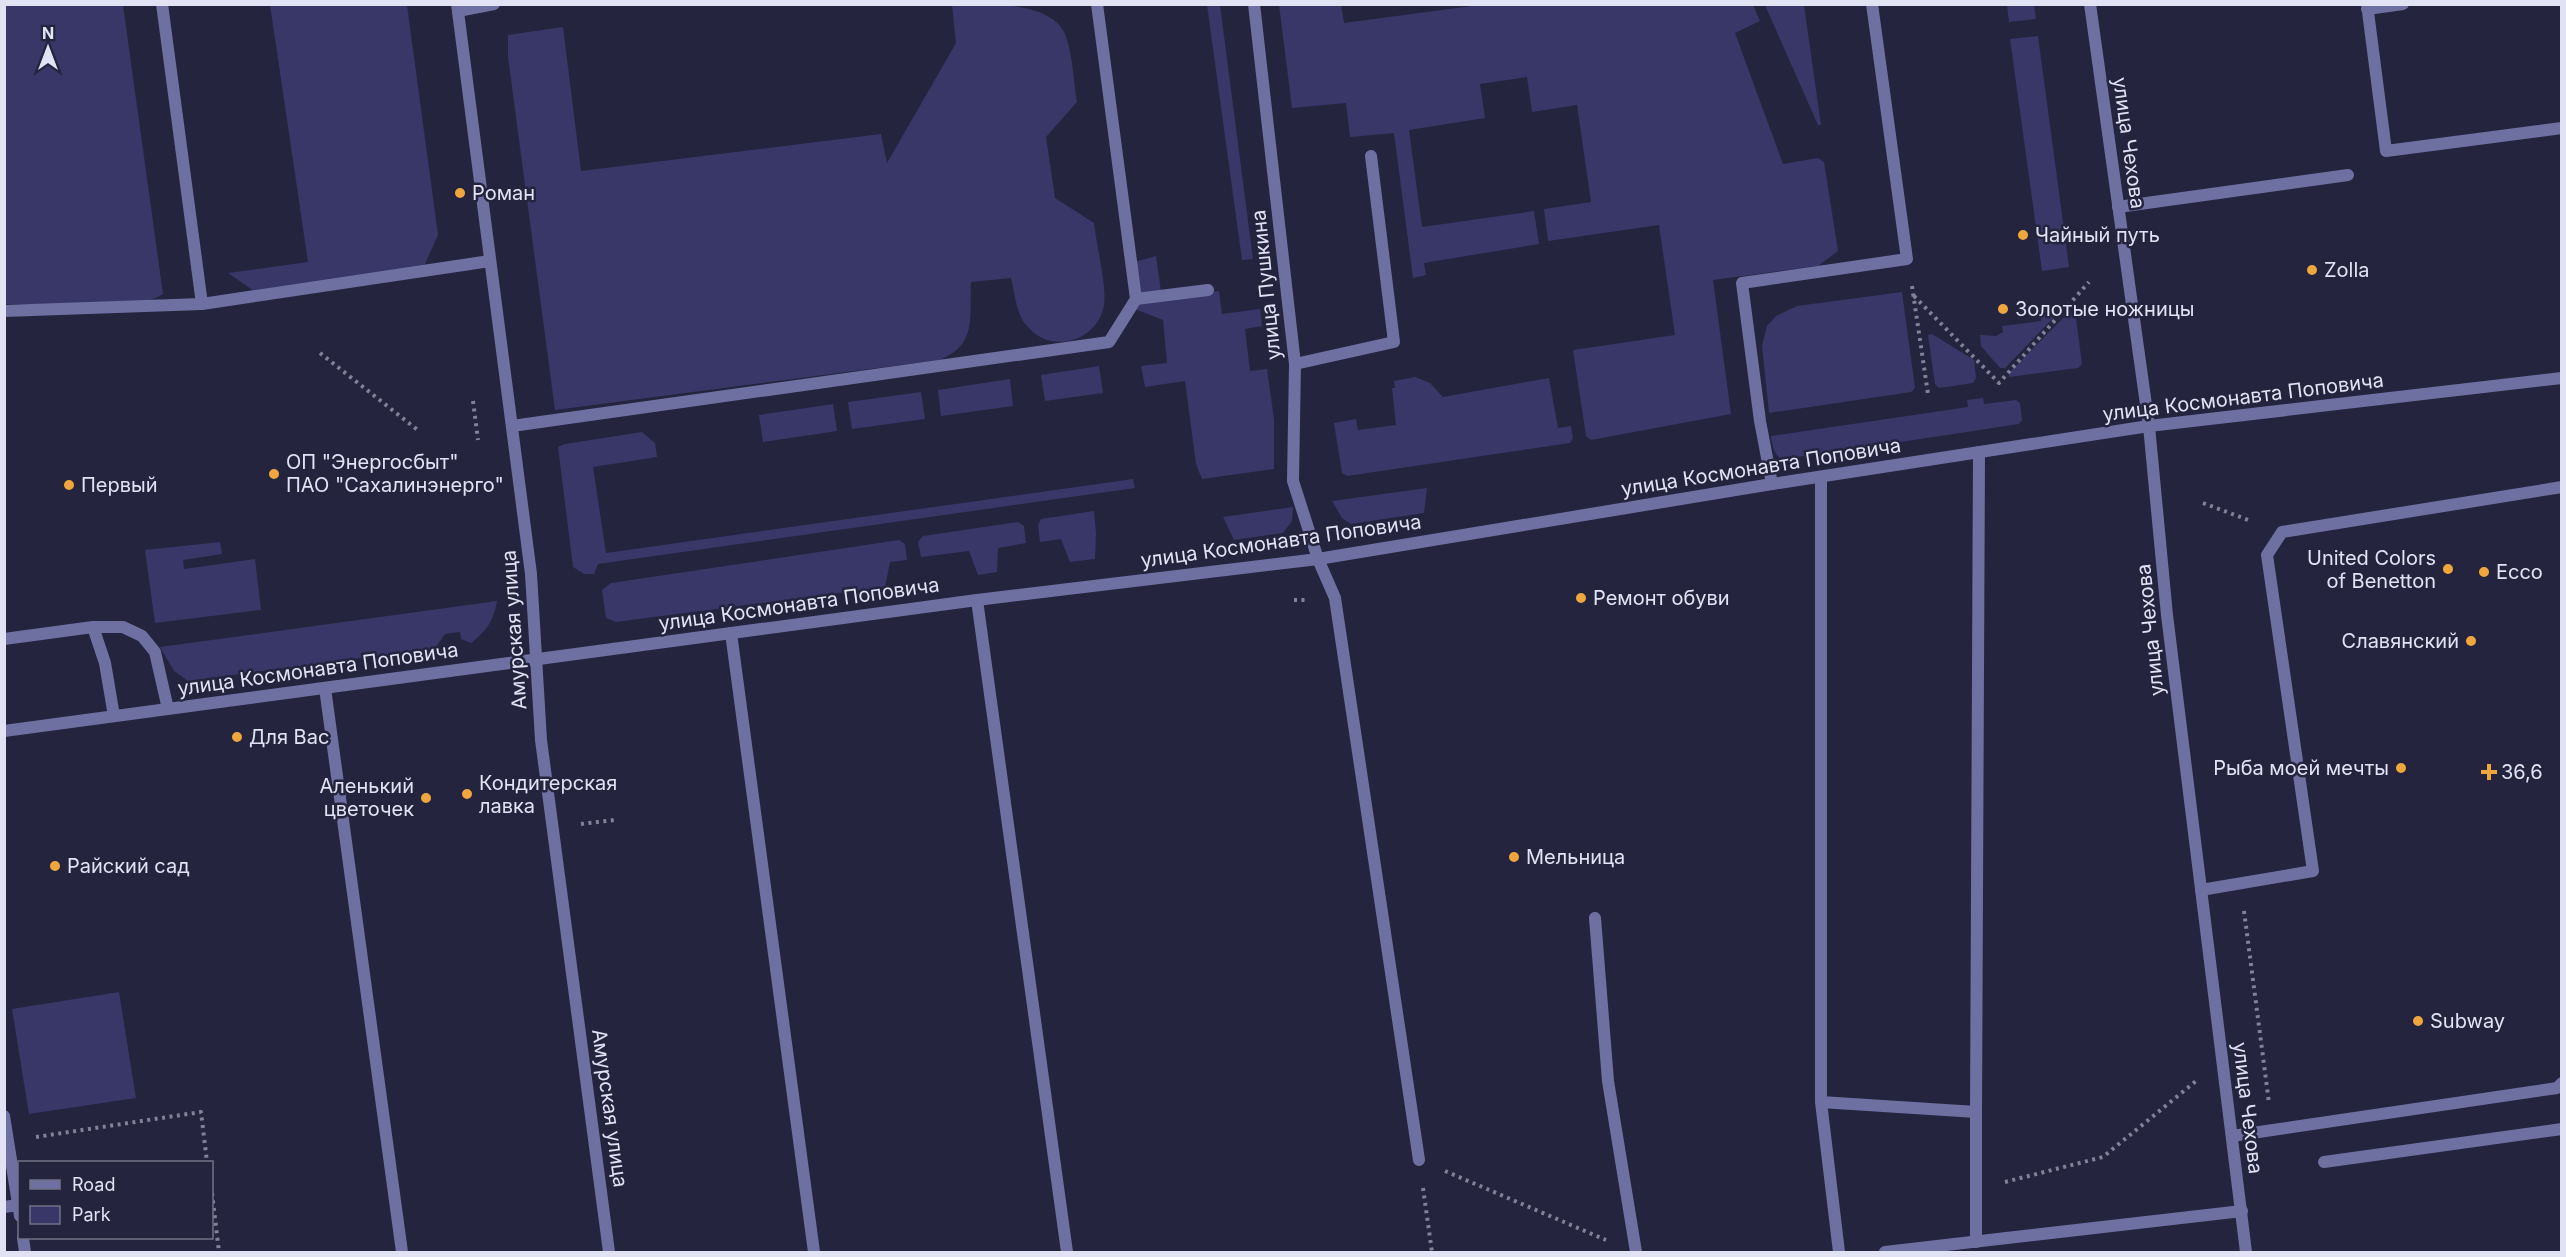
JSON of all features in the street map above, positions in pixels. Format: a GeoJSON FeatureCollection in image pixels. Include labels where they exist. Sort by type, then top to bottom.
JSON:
{"type":"FeatureCollection","features":[{"type":"Feature","properties":{"kind":"street"},"geometry":{"type":"LineString","coordinates":[[162,4],[202,304]]}},
{"type":"Feature","properties":{"kind":"street"},"geometry":{"type":"LineString","coordinates":[[457,8],[494,4]]}},
{"type":"Feature","properties":{"kind":"street"},"geometry":{"type":"LineString","coordinates":[[512,426],[1109,342],[1136,299],[1097,4]]}},
{"type":"Feature","properties":{"kind":"street","name":"улица Пушкина"},"geometry":{"type":"LineString","coordinates":[[1254,4],[1295,364],[1293,481],[1318,559],[1335,598],[1419,1160]]}},
{"type":"Feature","properties":{"kind":"street"},"geometry":{"type":"LineString","coordinates":[[1772,484],[1760,421],[1742,283],[1907,259],[1872,4]]}},
{"type":"Feature","properties":{"kind":"street","name":"улица Чехова"},"geometry":{"type":"LineString","coordinates":[[2090,4],[2149,426],[2167,615],[2246,1252]]}},
{"type":"Feature","properties":{"kind":"street"},"geometry":{"type":"LineString","coordinates":[[2403,4],[2367,7],[2386,151],[2562,128]]}},
{"type":"Feature","properties":{"kind":"street","name":"Амурская улица"},"geometry":{"type":"LineString","coordinates":[[457,8],[531,574],[541,740],[609,1252]]}},
{"type":"Feature","properties":{"kind":"street"},"geometry":{"type":"LineString","coordinates":[[1295,364],[1394,342],[1371,156]]}},
{"type":"Feature","properties":{"kind":"street"},"geometry":{"type":"LineString","coordinates":[[2118,207],[2348,175]]}},
{"type":"Feature","properties":{"kind":"street"},"geometry":{"type":"LineString","coordinates":[[4,311],[202,304],[490,261]]}},
{"type":"Feature","properties":{"kind":"street"},"geometry":{"type":"LineString","coordinates":[[1136,299],[1208,290]]}},
{"type":"Feature","properties":{"kind":"street","name":"улица Космонавта Поповича"},"geometry":{"type":"LineString","coordinates":[[4,731],[977,600],[1318,559],[1772,484],[2149,426],[2562,378]]}},
{"type":"Feature","properties":{"kind":"street"},"geometry":{"type":"LineString","coordinates":[[1976,1242],[1979,452]]}},
{"type":"Feature","properties":{"kind":"street"},"geometry":{"type":"LineString","coordinates":[[1821,477],[1821,1102],[1839,1252]]}},
{"type":"Feature","properties":{"kind":"street"},"geometry":{"type":"LineString","coordinates":[[2201,890],[2313,871],[2267,555],[2282,532],[2562,487]]}},
{"type":"Feature","properties":{"kind":"street"},"geometry":{"type":"LineString","coordinates":[[977,600],[1067,1252]]}},
{"type":"Feature","properties":{"kind":"street"},"geometry":{"type":"LineString","coordinates":[[93,627],[105,663],[114,716]]}},
{"type":"Feature","properties":{"kind":"street"},"geometry":{"type":"LineString","coordinates":[[4,639],[93,627],[123,627],[142,636],[155,652],[168,709]]}},
{"type":"Feature","properties":{"kind":"street"},"geometry":{"type":"LineString","coordinates":[[731,633],[813,1252]]}},
{"type":"Feature","properties":{"kind":"street"},"geometry":{"type":"LineString","coordinates":[[324,688],[402,1252]]}},
{"type":"Feature","properties":{"kind":"street"},"geometry":{"type":"LineString","coordinates":[[1595,918],[1608,1081],[1636,1252]]}},
{"type":"Feature","properties":{"kind":"street"},"geometry":{"type":"LineString","coordinates":[[2232,1136],[2557,1088],[2562,1083]]}},
{"type":"Feature","properties":{"kind":"street"},"geometry":{"type":"LineString","coordinates":[[1821,1102],[1976,1112]]}},
{"type":"Feature","properties":{"kind":"street"},"geometry":{"type":"LineString","coordinates":[[4,1116],[18,1205]]}},
{"type":"Feature","properties":{"kind":"street"},"geometry":{"type":"LineString","coordinates":[[2324,1162],[2562,1129]]}},
{"type":"Feature","properties":{"kind":"street"},"geometry":{"type":"LineString","coordinates":[[1885,1252],[2242,1211]]}},
{"type":"Feature","properties":{"kind":"path"},"geometry":{"type":"LineString","coordinates":[[1907,259],[1928,394]]}},
{"type":"Feature","properties":{"kind":"path"},"geometry":{"type":"LineString","coordinates":[[1914,296],[1999,383],[2089,282]]}},
{"type":"Feature","properties":{"kind":"path"},"geometry":{"type":"LineString","coordinates":[[320,353],[419,430]]}},
{"type":"Feature","properties":{"kind":"path"},"geometry":{"type":"LineString","coordinates":[[473,401],[478,440]]}},
{"type":"Feature","properties":{"kind":"path"},"geometry":{"type":"LineString","coordinates":[[2204,503],[2251,521]]}},
{"type":"Feature","properties":{"kind":"path"},"geometry":{"type":"LineString","coordinates":[[580,824],[614,820]]}},
{"type":"Feature","properties":{"kind":"path"},"geometry":{"type":"LineString","coordinates":[[2250,882],[2242,904],[2273,1129]]}},
{"type":"Feature","properties":{"kind":"path"},"geometry":{"type":"LineString","coordinates":[[1976,1189],[2103,1157],[2196,1081]]}},
{"type":"Feature","properties":{"kind":"path"},"geometry":{"type":"LineString","coordinates":[[8,1141],[201,1112],[207,1161]]}},
{"type":"Feature","properties":{"kind":"path"},"geometry":{"type":"LineString","coordinates":[[1419,1160],[1614,1243]]}},
{"type":"Feature","properties":{"kind":"path"},"geometry":{"type":"LineString","coordinates":[[1419,1160],[1432,1252]]}},
{"type":"Feature","properties":{"kind":"path"},"geometry":{"type":"LineString","coordinates":[[213,1201],[219,1252]]}},
{"type":"Feature","properties":{"kind":"green space"},"geometry":{"type":"Polygon","coordinates":[[[1487,4],[1753,5],[1760,21],[1735,33],[1783,164],[1818,158],[1824,162],[1838,251],[1818,266],[1713,280],[1731,414],[1591,440],[1586,436],[1573,350],[1675,335],[1659,225],[1548,241],[1544,209],[1591,202],[1577,105],[1532,112],[1527,77],[1480,84],[1485,118],[1409,130],[1422,227],[1534,211],[1539,244],[1424,263],[1426,275],[1413,278],[1394,133],[1350,137],[1346,103],[1292,108],[1279,5],[1341,5],[1344,23],[1487,4]]]}},
{"type":"Feature","properties":{"kind":"green space"},"geometry":{"type":"Polygon","coordinates":[[[4,5],[123,5],[163,294],[150,300],[110,306],[5,304],[4,5]]]}},
{"type":"Feature","properties":{"kind":"green space"},"geometry":{"type":"Polygon","coordinates":[[[270,5],[407,5],[438,235],[424,266],[254,291],[228,273],[308,262],[270,5]]]}},
{"type":"Feature","properties":{"kind":"green space"},"geometry":{"type":"Polygon","coordinates":[[[952,5],[1015,6],[1031,10],[1046,15],[1057,23],[1065,34],[1077,102],[1046,137],[1055,198],[1094,223],[1105,297],[1100,318],[1093,328],[1083,336],[1072,340],[1060,342],[1048,340],[1037,335],[1023,321],[1018,310],[1011,278],[971,282],[970,318],[966,338],[951,354],[939,360],[555,410],[508,57],[508,35],[563,27],[581,171],[881,134],[887,163],[956,43],[952,5]]]}},
{"type":"Feature","properties":{"kind":"green space"},"geometry":{"type":"Polygon","coordinates":[[[1207,5],[1220,5],[1253,259],[1242,260],[1207,5]]]}},
{"type":"Feature","properties":{"kind":"green space"},"geometry":{"type":"Polygon","coordinates":[[[1765,5],[1804,5],[1821,125],[1818,125],[1765,5]]]}},
{"type":"Feature","properties":{"kind":"green space"},"geometry":{"type":"Polygon","coordinates":[[[2007,5],[2034,5],[2036,19],[2009,22],[2007,5]]]}},
{"type":"Feature","properties":{"kind":"green space"},"geometry":{"type":"Polygon","coordinates":[[[2038,36],[2069,267],[2042,271],[2010,39],[2038,36]]]}},
{"type":"Feature","properties":{"kind":"green space"},"geometry":{"type":"Polygon","coordinates":[[[1156,256],[1162,299],[1219,291],[1222,314],[1260,309],[1262,326],[1245,329],[1250,371],[1267,369],[1274,419],[1274,469],[1202,479],[1196,464],[1185,381],[1145,387],[1141,366],[1167,363],[1163,320],[1132,308],[1127,264],[1156,256]]]}},
{"type":"Feature","properties":{"kind":"green space"},"geometry":{"type":"Polygon","coordinates":[[[1902,292],[1915,388],[1911,392],[1769,413],[1762,346],[1767,326],[1776,316],[1797,306],[1902,292]]]}},
{"type":"Feature","properties":{"kind":"green space"},"geometry":{"type":"Polygon","coordinates":[[[2070,311],[2075,311],[2082,364],[2078,368],[2009,377],[2009,373],[2070,311]]]}},
{"type":"Feature","properties":{"kind":"green space"},"geometry":{"type":"Polygon","coordinates":[[[2059,312],[2005,368],[2000,368],[1981,346],[1980,335],[1996,336],[2003,332],[2002,326],[2041,321],[2041,314],[2059,312]]]}},
{"type":"Feature","properties":{"kind":"green space"},"geometry":{"type":"Polygon","coordinates":[[[1932,334],[1974,360],[1976,378],[1973,383],[1939,388],[1935,384],[1928,335],[1932,334]]]}},
{"type":"Feature","properties":{"kind":"green space"},"geometry":{"type":"Polygon","coordinates":[[[1099,366],[1103,393],[1045,401],[1041,375],[1099,366]]]}},
{"type":"Feature","properties":{"kind":"green space"},"geometry":{"type":"Polygon","coordinates":[[[1415,377],[1430,383],[1443,397],[1549,378],[1558,428],[1571,426],[1573,438],[1570,443],[1347,476],[1342,473],[1334,423],[1356,419],[1358,430],[1396,425],[1392,388],[1395,388],[1394,381],[1415,377]]]}},
{"type":"Feature","properties":{"kind":"green space"},"geometry":{"type":"Polygon","coordinates":[[[1010,379],[1013,406],[941,416],[938,390],[1010,379]]]}},
{"type":"Feature","properties":{"kind":"green space"},"geometry":{"type":"Polygon","coordinates":[[[921,392],[925,419],[852,429],[848,402],[921,392]]]}},
{"type":"Feature","properties":{"kind":"green space"},"geometry":{"type":"Polygon","coordinates":[[[1983,398],[1984,404],[2016,400],[2020,403],[2022,420],[2019,424],[1868,447],[1868,455],[1860,456],[1858,448],[1797,457],[1797,465],[1781,460],[1775,453],[1772,442],[1771,436],[1968,407],[1967,400],[1983,398]]]}},
{"type":"Feature","properties":{"kind":"green space"},"geometry":{"type":"Polygon","coordinates":[[[833,404],[837,431],[763,442],[759,415],[833,404]]]}},
{"type":"Feature","properties":{"kind":"green space"},"geometry":{"type":"Polygon","coordinates":[[[642,432],[655,443],[657,457],[593,467],[606,553],[1133,479],[1135,488],[598,564],[594,574],[584,574],[573,567],[558,447],[642,432]]]}},
{"type":"Feature","properties":{"kind":"green space"},"geometry":{"type":"Polygon","coordinates":[[[1427,488],[1424,513],[1351,524],[1342,518],[1332,501],[1427,488]]]}},
{"type":"Feature","properties":{"kind":"green space"},"geometry":{"type":"Polygon","coordinates":[[[1293,507],[1292,521],[1283,533],[1234,540],[1223,517],[1293,507]]]}},
{"type":"Feature","properties":{"kind":"green space"},"geometry":{"type":"Polygon","coordinates":[[[1094,511],[1095,559],[1070,562],[1061,539],[1040,542],[1038,525],[1041,519],[1094,511]]]}},
{"type":"Feature","properties":{"kind":"green space"},"geometry":{"type":"Polygon","coordinates":[[[1018,522],[1024,526],[1026,543],[998,548],[997,572],[978,575],[969,551],[921,557],[918,542],[923,536],[1018,522]]]}},
{"type":"Feature","properties":{"kind":"green space"},"geometry":{"type":"Polygon","coordinates":[[[899,540],[905,544],[907,560],[890,562],[885,587],[616,622],[606,618],[602,590],[611,583],[899,540]]]}},
{"type":"Feature","properties":{"kind":"green space"},"geometry":{"type":"Polygon","coordinates":[[[220,542],[222,554],[183,560],[184,569],[255,559],[261,610],[155,623],[145,550],[220,542]]]}},
{"type":"Feature","properties":{"kind":"green space"},"geometry":{"type":"Polygon","coordinates":[[[497,601],[488,625],[471,643],[461,639],[460,632],[445,634],[435,648],[188,681],[174,671],[160,647],[497,601]]]}},
{"type":"Feature","properties":{"kind":"green space"},"geometry":{"type":"Polygon","coordinates":[[[119,992],[136,1098],[29,1114],[12,1009],[119,992]]]}},
{"type":"Feature","properties":{"kind":"place","name":"Роман"},"geometry":{"type":"Point","coordinates":[460,193]}},
{"type":"Feature","properties":{"kind":"place","name":"Чайный путь"},"geometry":{"type":"Point","coordinates":[2023,235]}},
{"type":"Feature","properties":{"kind":"place","name":"Zolla"},"geometry":{"type":"Point","coordinates":[2312,270]}},
{"type":"Feature","properties":{"kind":"place","name":"Золотые ножницы"},"geometry":{"type":"Point","coordinates":[2003,309]}},
{"type":"Feature","properties":{"kind":"place","name":"ОП \"Энергосбыт\" ПАО \"Сахалинэнерго\""},"geometry":{"type":"Point","coordinates":[274,474]}},
{"type":"Feature","properties":{"kind":"place","name":"Первый"},"geometry":{"type":"Point","coordinates":[69,485]}},
{"type":"Feature","properties":{"kind":"place","name":"United Colors of Benetton"},"geometry":{"type":"Point","coordinates":[2448,569]}},
{"type":"Feature","properties":{"kind":"place","name":"Ecco"},"geometry":{"type":"Point","coordinates":[2484,572]}},
{"type":"Feature","properties":{"kind":"place","name":"Ремонт обуви"},"geometry":{"type":"Point","coordinates":[1581,598]}},
{"type":"Feature","properties":{"kind":"place","name":"Славянский"},"geometry":{"type":"Point","coordinates":[2471,641]}},
{"type":"Feature","properties":{"kind":"place","name":"Для Вас"},"geometry":{"type":"Point","coordinates":[237,737]}},
{"type":"Feature","properties":{"kind":"place","name":"Рыба моей мечты"},"geometry":{"type":"Point","coordinates":[2401,768]}},
{"type":"Feature","properties":{"kind":"place","name":"36,6"},"geometry":{"type":"Point","coordinates":[2489,772]}},
{"type":"Feature","properties":{"kind":"place","name":"Кондитерская лавка"},"geometry":{"type":"Point","coordinates":[467,794]}},
{"type":"Feature","properties":{"kind":"place","name":"Аленький цветочек"},"geometry":{"type":"Point","coordinates":[426,798]}},
{"type":"Feature","properties":{"kind":"place","name":"Мельница"},"geometry":{"type":"Point","coordinates":[1514,857]}},
{"type":"Feature","properties":{"kind":"place","name":"Райский сад"},"geometry":{"type":"Point","coordinates":[55,866]}},
{"type":"Feature","properties":{"kind":"place","name":"Subway"},"geometry":{"type":"Point","coordinates":[2418,1021]}}]}
